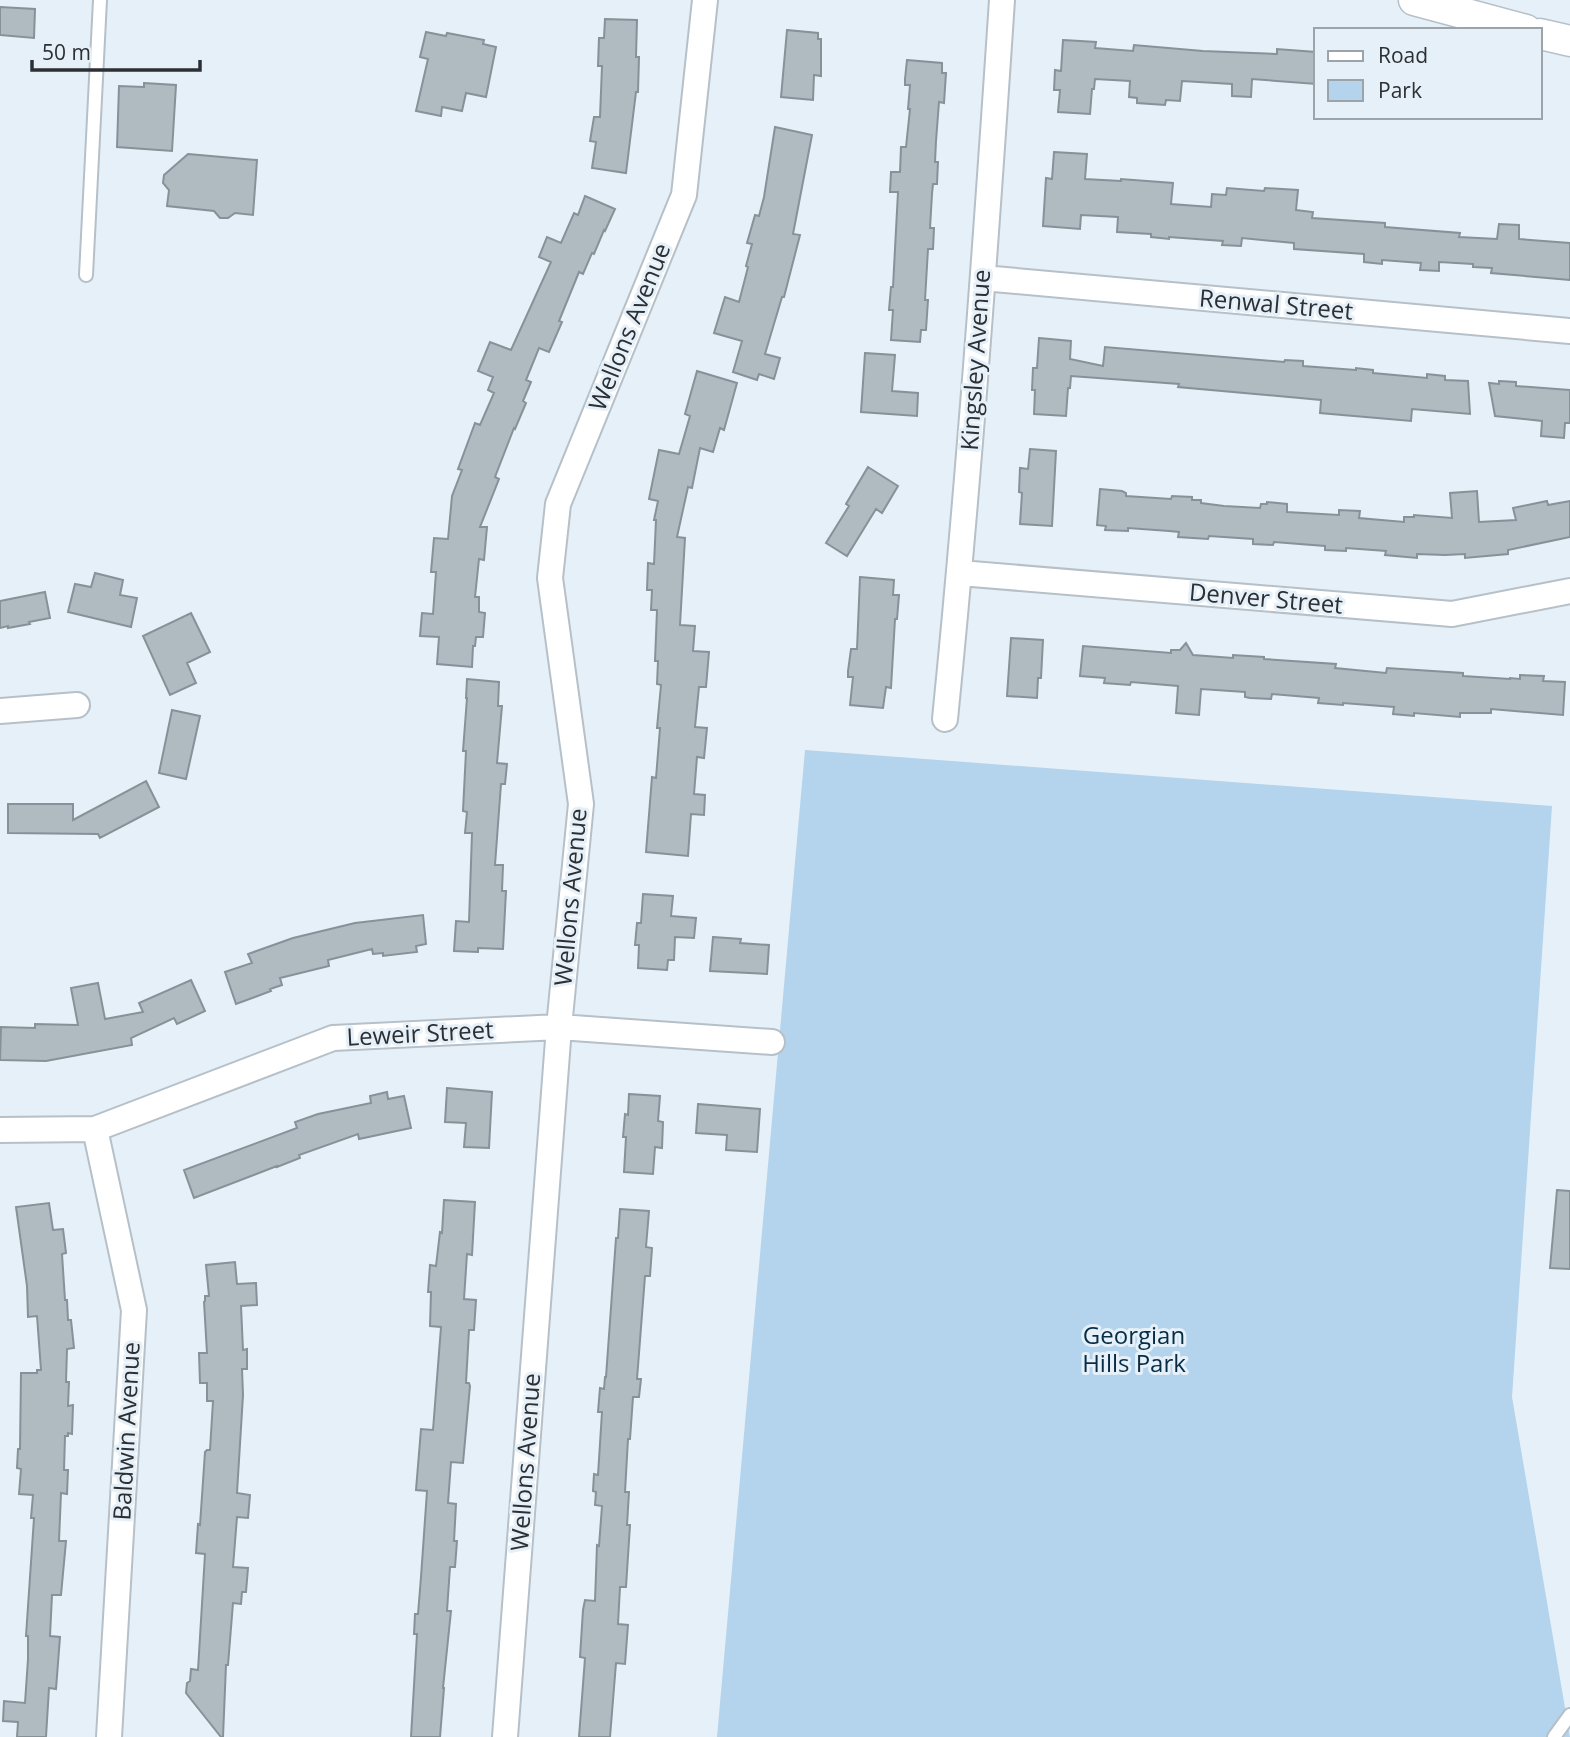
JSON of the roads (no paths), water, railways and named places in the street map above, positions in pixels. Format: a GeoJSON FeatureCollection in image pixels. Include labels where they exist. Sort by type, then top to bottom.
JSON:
{"type":"FeatureCollection","features":[{"type":"Feature","properties":{"kind":"street","name":"Wellons Avenue"},"geometry":{"type":"LineString","coordinates":[[505,1737],[559,1027],[581,804],[550,578],[558,504],[684,195],[705,0]]}},
{"type":"Feature","properties":{"kind":"street","name":"Kingsley Avenue"},"geometry":{"type":"LineString","coordinates":[[945,719],[960,573],[1002,0]]}},
{"type":"Feature","properties":{"kind":"street"},"geometry":{"type":"LineString","coordinates":[[1414,0],[1519,28]]}},
{"type":"Feature","properties":{"kind":"street"},"geometry":{"type":"LineString","coordinates":[[1542,34],[1570,41]]}},
{"type":"Feature","properties":{"kind":"street","name":"Renwal Street"},"geometry":{"type":"LineString","coordinates":[[983,278],[1570,331]]}},
{"type":"Feature","properties":{"kind":"street","name":"Denver Street"},"geometry":{"type":"LineString","coordinates":[[960,573],[1452,614],[1570,591]]}},
{"type":"Feature","properties":{"kind":"street"},"geometry":{"type":"LineString","coordinates":[[0,711],[77,705]]}},
{"type":"Feature","properties":{"kind":"street","name":"Leweir Street"},"geometry":{"type":"LineString","coordinates":[[0,1130],[95,1129],[333,1038],[559,1027],[772,1042]]}},
{"type":"Feature","properties":{"kind":"street","name":"Baldwin Avenue"},"geometry":{"type":"LineString","coordinates":[[95,1129],[134,1310],[109,1737]]}},
{"type":"Feature","properties":{"kind":"lane"},"geometry":{"type":"LineString","coordinates":[[86,275],[100,0]]}},
{"type":"Feature","properties":{"kind":"lane"},"geometry":{"type":"LineString","coordinates":[[1554,1737],[1570,1715]]}},
{"type":"Feature","properties":{"kind":"park label","name":"Georgian Hills Park"},"geometry":{"type":"Point","coordinates":[1134,1350]}}]}
